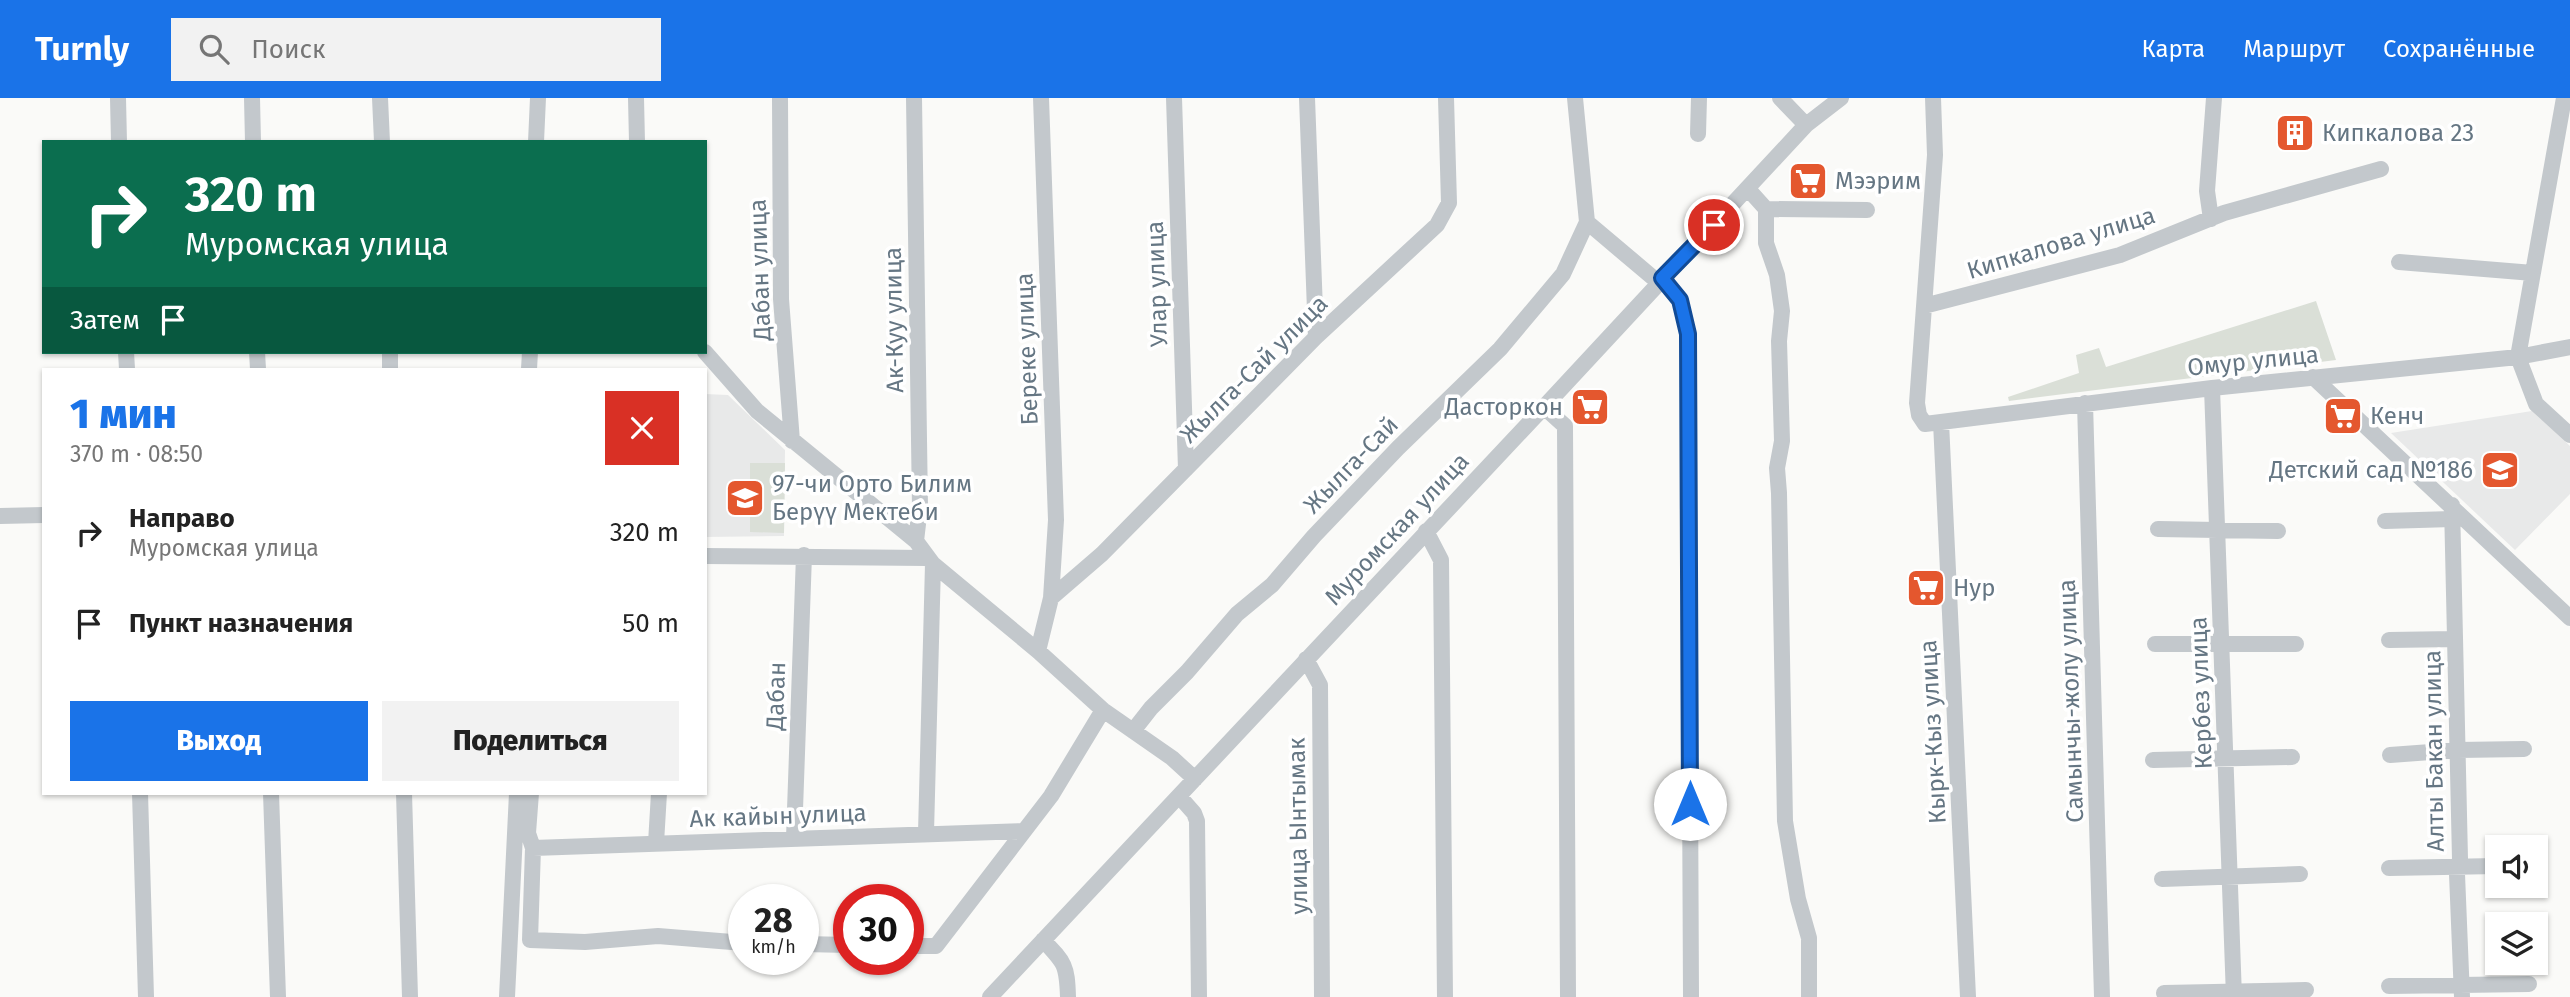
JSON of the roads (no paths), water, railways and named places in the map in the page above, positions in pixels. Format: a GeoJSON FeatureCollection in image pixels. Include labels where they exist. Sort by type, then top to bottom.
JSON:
{"type":"FeatureCollection","features":[{"type":"Feature","properties":{"kind":"street"},"geometry":{"type":"LineString","coordinates":[[117,98],[119,140]]}},
{"type":"Feature","properties":{"kind":"street"},"geometry":{"type":"LineString","coordinates":[[252,98],[253,140]]}},
{"type":"Feature","properties":{"kind":"street"},"geometry":{"type":"LineString","coordinates":[[380,98],[382,140]]}},
{"type":"Feature","properties":{"kind":"street"},"geometry":{"type":"LineString","coordinates":[[536,140],[538,98]]}},
{"type":"Feature","properties":{"kind":"street"},"geometry":{"type":"LineString","coordinates":[[636,98],[637,140]]}},
{"type":"Feature","properties":{"kind":"street","name":"Дабан улица"},"geometry":{"type":"LineString","coordinates":[[780,98],[781,299],[792,441]]}},
{"type":"Feature","properties":{"kind":"street","name":"Ак-Куу улица"},"geometry":{"type":"LineString","coordinates":[[914,98],[920,507],[916,541]]}},
{"type":"Feature","properties":{"kind":"street","name":"Береке улица"},"geometry":{"type":"LineString","coordinates":[[1041,98],[1056,520],[1051,598]]}},
{"type":"Feature","properties":{"kind":"street","name":"Улар улица"},"geometry":{"type":"LineString","coordinates":[[1174,98],[1186,469]]}},
{"type":"Feature","properties":{"kind":"street"},"geometry":{"type":"LineString","coordinates":[[1307,98],[1316,337]]}},
{"type":"Feature","properties":{"kind":"street","name":"Жылга-Сай улица"},"geometry":{"type":"LineString","coordinates":[[1051,598],[1102,554],[1316,337],[1437,225],[1449,203],[1446,98]]}},
{"type":"Feature","properties":{"kind":"street"},"geometry":{"type":"LineString","coordinates":[[1575,98],[1587,222],[1660,280],[1680,300],[1688,334],[1691,997]]}},
{"type":"Feature","properties":{"kind":"street"},"geometry":{"type":"LineString","coordinates":[[1698,134],[1699,98]]}},
{"type":"Feature","properties":{"kind":"street"},"geometry":{"type":"LineString","coordinates":[[1780,98],[1806,125]]}},
{"type":"Feature","properties":{"kind":"street","name":"Муромская улица"},"geometry":{"type":"LineString","coordinates":[[990,997],[1806,125],[1840,98]]}},
{"type":"Feature","properties":{"kind":"street"},"geometry":{"type":"LineString","coordinates":[[1933,98],[1935,155],[1917,403],[1919,415],[1925,424],[1941,422]]}},
{"type":"Feature","properties":{"kind":"street"},"geometry":{"type":"LineString","coordinates":[[2211,219],[2207,191],[2214,98]]}},
{"type":"Feature","properties":{"kind":"street"},"geometry":{"type":"LineString","coordinates":[[2564,98],[2518,357],[2536,404],[2570,435]]}},
{"type":"Feature","properties":{"kind":"street","name":"Кипкалова улица"},"geometry":{"type":"LineString","coordinates":[[1924,306],[2120,255],[2263,200],[2381,169]]}},
{"type":"Feature","properties":{"kind":"street"},"geometry":{"type":"LineString","coordinates":[[1748,189],[1766,209],[1766,243],[1777,275],[1782,311],[1779,341],[1782,441],[1777,468],[1785,821],[1798,899],[1809,938],[1809,997]]}},
{"type":"Feature","properties":{"kind":"street"},"geometry":{"type":"LineString","coordinates":[[1766,209],[1867,210]]}},
{"type":"Feature","properties":{"kind":"street","name":"Жылга-Сай"},"geometry":{"type":"LineString","coordinates":[[1133,731],[1237,614],[1272,585],[1314,536],[1398,448],[1500,349],[1563,274],[1587,222]]}},
{"type":"Feature","properties":{"kind":"street"},"geometry":{"type":"LineString","coordinates":[[2399,262],[2533,273]]}},
{"type":"Feature","properties":{"kind":"street","name":"Омур улица"},"geometry":{"type":"LineString","coordinates":[[1941,422],[2211,388],[2518,357],[2570,347]]}},
{"type":"Feature","properties":{"kind":"street"},"geometry":{"type":"LineString","coordinates":[[707,354],[757,411],[916,541],[930,561],[1038,651],[1103,710],[1172,758],[1195,779]]}},
{"type":"Feature","properties":{"kind":"street"},"geometry":{"type":"LineString","coordinates":[[2313,377],[2452,512],[2570,618]]}},
{"type":"Feature","properties":{"kind":"street","name":"Кербез улица"},"geometry":{"type":"LineString","coordinates":[[2211,388],[2234,994]]}},
{"type":"Feature","properties":{"kind":"street","name":"Самынчы-жолу улица"},"geometry":{"type":"LineString","coordinates":[[2085,403],[2102,997]]}},
{"type":"Feature","properties":{"kind":"street"},"geometry":{"type":"LineString","coordinates":[[1544,407],[1565,426],[1568,997]]}},
{"type":"Feature","properties":{"kind":"street","name":"Кырк-Кыз улица"},"geometry":{"type":"LineString","coordinates":[[1941,422],[1968,997]]}},
{"type":"Feature","properties":{"kind":"street"},"geometry":{"type":"LineString","coordinates":[[2385,521],[2452,512]]}},
{"type":"Feature","properties":{"kind":"street","name":"Алты Бакан улица"},"geometry":{"type":"LineString","coordinates":[[2452,512],[2462,990]]}},
{"type":"Feature","properties":{"kind":"street"},"geometry":{"type":"LineString","coordinates":[[0,516],[42,515]]}},
{"type":"Feature","properties":{"kind":"street"},"geometry":{"type":"LineString","coordinates":[[2158,529],[2278,531]]}},
{"type":"Feature","properties":{"kind":"street"},"geometry":{"type":"LineString","coordinates":[[1426,531],[1441,560],[1445,997]]}},
{"type":"Feature","properties":{"kind":"street"},"geometry":{"type":"LineString","coordinates":[[707,556],[804,555],[930,561]]}},
{"type":"Feature","properties":{"kind":"street","name":"Дабан"},"geometry":{"type":"LineString","coordinates":[[794,838],[804,555]]}},
{"type":"Feature","properties":{"kind":"street"},"geometry":{"type":"LineString","coordinates":[[926,833],[930,561]]}},
{"type":"Feature","properties":{"kind":"street"},"geometry":{"type":"LineString","coordinates":[[1038,651],[1051,598]]}},
{"type":"Feature","properties":{"kind":"street"},"geometry":{"type":"LineString","coordinates":[[2389,640],[2455,639]]}},
{"type":"Feature","properties":{"kind":"street"},"geometry":{"type":"LineString","coordinates":[[2155,645],[2296,644]]}},
{"type":"Feature","properties":{"kind":"street","name":"улица Ынтымак"},"geometry":{"type":"LineString","coordinates":[[1306,659],[1320,685],[1322,997]]}},
{"type":"Feature","properties":{"kind":"street"},"geometry":{"type":"LineString","coordinates":[[924,946],[936,946],[1051,796],[1103,710]]}},
{"type":"Feature","properties":{"kind":"street"},"geometry":{"type":"LineString","coordinates":[[2390,755],[2458,750],[2524,750]]}},
{"type":"Feature","properties":{"kind":"street"},"geometry":{"type":"LineString","coordinates":[[2153,760],[2292,757]]}},
{"type":"Feature","properties":{"kind":"street"},"geometry":{"type":"LineString","coordinates":[[140,795],[146,997]]}},
{"type":"Feature","properties":{"kind":"street"},"geometry":{"type":"LineString","coordinates":[[271,795],[278,997]]}},
{"type":"Feature","properties":{"kind":"street"},"geometry":{"type":"LineString","coordinates":[[404,795],[410,997]]}},
{"type":"Feature","properties":{"kind":"street"},"geometry":{"type":"LineString","coordinates":[[506,997],[517,795]]}},
{"type":"Feature","properties":{"kind":"street"},"geometry":{"type":"LineString","coordinates":[[531,795],[528,833],[533,848],[530,940],[585,942],[658,936],[728,942]]}},
{"type":"Feature","properties":{"kind":"street"},"geometry":{"type":"LineString","coordinates":[[656,843],[659,795]]}},
{"type":"Feature","properties":{"kind":"street"},"geometry":{"type":"LineString","coordinates":[[1179,796],[1194,813],[1197,821],[1199,997]]}},
{"type":"Feature","properties":{"kind":"street","name":"Ак кайын улица"},"geometry":{"type":"LineString","coordinates":[[533,848],[1024,831]]}},
{"type":"Feature","properties":{"kind":"street"},"geometry":{"type":"LineString","coordinates":[[2389,868],[2485,866]]}},
{"type":"Feature","properties":{"kind":"street"},"geometry":{"type":"LineString","coordinates":[[2162,879],[2300,874]]}},
{"type":"Feature","properties":{"kind":"street"},"geometry":{"type":"LineString","coordinates":[[1043,940],[1063,961],[1068,975],[1068,997]]}},
{"type":"Feature","properties":{"kind":"street"},"geometry":{"type":"LineString","coordinates":[[2389,986],[2462,990],[2529,984]]}},
{"type":"Feature","properties":{"kind":"street"},"geometry":{"type":"LineString","coordinates":[[2164,993],[2234,994],[2306,990]]}},
{"type":"Feature","properties":{"kind":"place","name":"Кипкалова 23"},"geometry":{"type":"Point","coordinates":[2295,133]}},
{"type":"Feature","properties":{"kind":"place","name":"Мээрим"},"geometry":{"type":"Point","coordinates":[1808,181]}},
{"type":"Feature","properties":{"kind":"place","name":"Дасторкон"},"geometry":{"type":"Point","coordinates":[1590,407]}},
{"type":"Feature","properties":{"kind":"place","name":"Кенч"},"geometry":{"type":"Point","coordinates":[2343,416]}},
{"type":"Feature","properties":{"kind":"place","name":"Детский сад №186"},"geometry":{"type":"Point","coordinates":[2500,470]}},
{"type":"Feature","properties":{"kind":"place","name":"97-чи Орто Билим Берүү Мектеби"},"geometry":{"type":"Point","coordinates":[745,498]}},
{"type":"Feature","properties":{"kind":"place","name":"Нур"},"geometry":{"type":"Point","coordinates":[1926,588]}}]}
